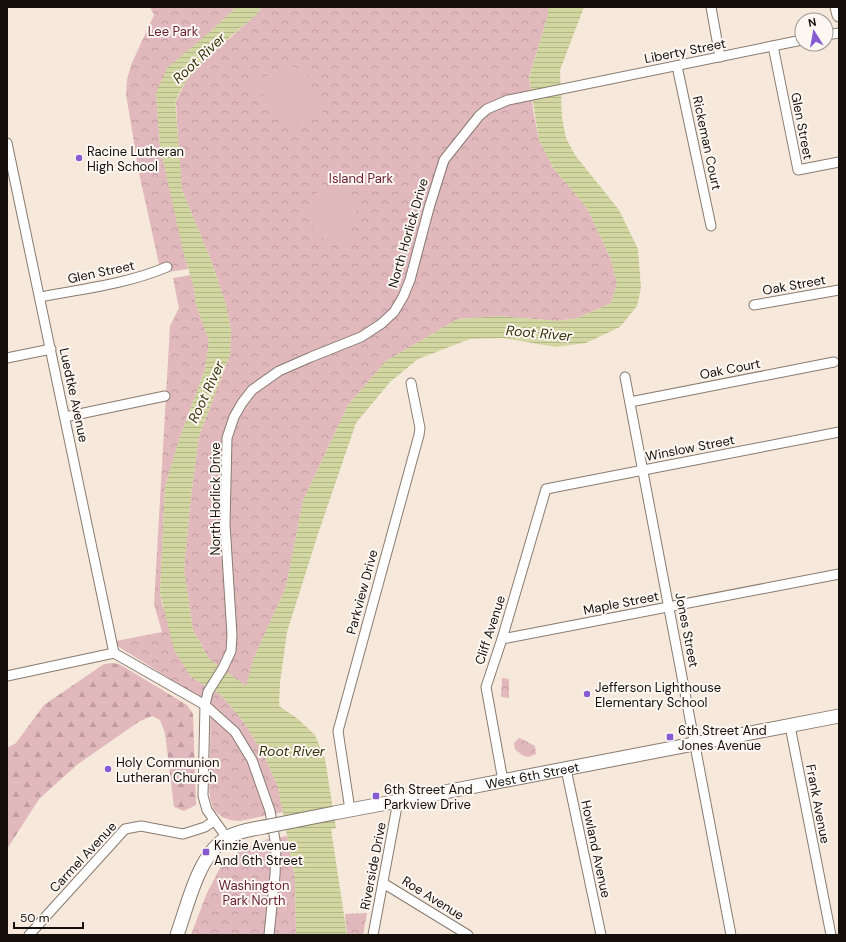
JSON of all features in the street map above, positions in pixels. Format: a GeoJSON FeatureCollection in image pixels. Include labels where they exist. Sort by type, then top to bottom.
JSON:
{"type":"FeatureCollection","features":[{"type":"Feature","properties":{"kind":"street"},"geometry":{"type":"LineString","coordinates":[[711,7],[720,57]]}},
{"type":"Feature","properties":{"kind":"street"},"geometry":{"type":"LineString","coordinates":[[837,7],[839,15]]}},
{"type":"Feature","properties":{"kind":"street","name":"Liberty Street"},"geometry":{"type":"LineString","coordinates":[[573,86],[794,42]]}},
{"type":"Feature","properties":{"kind":"street","name":"Glen Street"},"geometry":{"type":"LineString","coordinates":[[773,46],[798,170],[839,162]]}},
{"type":"Feature","properties":{"kind":"street","name":"Rickeman Court"},"geometry":{"type":"LineString","coordinates":[[677,66],[711,226]]}},
{"type":"Feature","properties":{"kind":"street","name":"North Horlick Drive"},"geometry":{"type":"LineString","coordinates":[[227,838],[207,810],[203,796],[205,705],[208,692],[227,661],[231,651],[232,635],[225,524],[227,438],[234,418],[242,403],[252,390],[279,371],[361,337],[381,324],[394,312],[410,280],[429,208],[444,160],[479,116],[497,103],[573,86]]}},
{"type":"Feature","properties":{"kind":"street","name":"Luedtke Avenue"},"geometry":{"type":"LineString","coordinates":[[7,143],[114,653]]}},
{"type":"Feature","properties":{"kind":"street","name":"Glen Street"},"geometry":{"type":"LineString","coordinates":[[40,297],[150,275],[167,267]]}},
{"type":"Feature","properties":{"kind":"street","name":"Oak Street"},"geometry":{"type":"LineString","coordinates":[[754,305],[839,290]]}},
{"type":"Feature","properties":{"kind":"street"},"geometry":{"type":"LineString","coordinates":[[7,358],[51,349]]}},
{"type":"Feature","properties":{"kind":"street","name":"Oak Court"},"geometry":{"type":"LineString","coordinates":[[630,402],[834,362]]}},
{"type":"Feature","properties":{"kind":"street","name":"Jones Street"},"geometry":{"type":"LineString","coordinates":[[625,377],[732,935]]}},
{"type":"Feature","properties":{"kind":"street","name":"Parkview Drive"},"geometry":{"type":"LineString","coordinates":[[350,810],[338,731],[420,435],[411,383]]}},
{"type":"Feature","properties":{"kind":"street"},"geometry":{"type":"LineString","coordinates":[[65,417],[164,396]]}},
{"type":"Feature","properties":{"kind":"street","name":"Winslow Street"},"geometry":{"type":"LineString","coordinates":[[546,489],[839,432]]}},
{"type":"Feature","properties":{"kind":"street","name":"Cliff Avenue"},"geometry":{"type":"LineString","coordinates":[[503,781],[486,687],[502,639],[546,489]]}},
{"type":"Feature","properties":{"kind":"street","name":"Maple Street"},"geometry":{"type":"LineString","coordinates":[[502,639],[839,574]]}},
{"type":"Feature","properties":{"kind":"street"},"geometry":{"type":"LineString","coordinates":[[7,676],[114,653],[205,705],[235,732],[252,760],[270,811],[276,846],[275,875],[269,935]]}},
{"type":"Feature","properties":{"kind":"street","name":"West 6th Street"},"geometry":{"type":"LineString","coordinates":[[227,838],[250,830],[334,813],[398,802],[839,716]]}},
{"type":"Feature","properties":{"kind":"street","name":"Frank Avenue"},"geometry":{"type":"LineString","coordinates":[[790,726],[831,935]]}},
{"type":"Feature","properties":{"kind":"street","name":"Howland Avenue"},"geometry":{"type":"LineString","coordinates":[[566,769],[601,935]]}},
{"type":"Feature","properties":{"kind":"street","name":"Riverside Drive"},"geometry":{"type":"LineString","coordinates":[[373,935],[384,883],[398,802]]}},
{"type":"Feature","properties":{"kind":"street","name":"Carmel Avenue"},"geometry":{"type":"LineString","coordinates":[[29,935],[125,829],[141,826],[175,834],[183,834],[205,827],[214,821]]}},
{"type":"Feature","properties":{"kind":"street"},"geometry":{"type":"LineString","coordinates":[[177,935],[201,868],[212,852],[227,838]]}},
{"type":"Feature","properties":{"kind":"street","name":"Roe Avenue"},"geometry":{"type":"LineString","coordinates":[[384,883],[468,935]]}},
{"type":"Feature","properties":{"kind":"street"},"geometry":{"type":"LineString","coordinates":[[35,935],[40,922]]}},
{"type":"Feature","properties":{"kind":"green space","name":"Lee Park"},"geometry":{"type":"Polygon","coordinates":[[[150,7],[236,7],[212,30],[156,93],[160,146],[188,269],[161,273],[139,173],[126,94],[127,80],[131,65],[154,15],[150,7]]]}},
{"type":"Feature","properties":{"kind":"green space","name":"Island Park"},"geometry":{"type":"Polygon","coordinates":[[[262,7],[548,7],[548,15],[529,77],[533,110],[539,140],[554,169],[587,208],[610,257],[617,283],[611,303],[578,318],[557,321],[500,316],[458,319],[386,361],[348,405],[303,501],[286,587],[253,660],[246,687],[209,659],[193,630],[184,570],[191,496],[199,436],[230,355],[231,330],[226,305],[211,260],[182,190],[176,101],[187,79],[206,59],[257,14],[262,7]]]}},
{"type":"Feature","properties":{"kind":"green space"},"geometry":{"type":"Polygon","coordinates":[[[293,67],[305,71],[324,115],[318,117],[314,107],[308,115],[301,120],[291,123],[280,121],[271,115],[265,108],[263,87],[253,90],[250,82],[293,67]]]}},
{"type":"Feature","properties":{"kind":"green space"},"geometry":{"type":"Polygon","coordinates":[[[312,182],[350,191],[359,205],[347,246],[341,245],[342,240],[325,239],[313,231],[308,217],[308,207],[311,199],[320,190],[310,188],[312,182]]]}},
{"type":"Feature","properties":{"kind":"green space"},"geometry":{"type":"Polygon","coordinates":[[[191,275],[196,304],[209,342],[205,369],[179,440],[165,487],[160,593],[162,604],[191,677],[221,695],[243,721],[263,753],[278,787],[283,812],[240,821],[222,817],[214,810],[210,798],[211,706],[119,647],[116,641],[162,632],[154,604],[170,326],[179,308],[173,278],[191,275]]]}},
{"type":"Feature","properties":{"kind":"green space"},"geometry":{"type":"Polygon","coordinates":[[[104,664],[119,664],[187,705],[193,714],[196,805],[184,811],[174,807],[165,733],[160,720],[152,716],[140,721],[78,764],[39,799],[7,849],[7,748],[16,743],[44,705],[104,664]]]}},
{"type":"Feature","properties":{"kind":"green space"},"geometry":{"type":"Polygon","coordinates":[[[502,678],[509,679],[509,698],[501,697],[502,678]]]}},
{"type":"Feature","properties":{"kind":"green space"},"geometry":{"type":"Polygon","coordinates":[[[519,738],[535,746],[536,754],[528,757],[522,755],[515,749],[514,743],[519,738]]]}},
{"type":"Feature","properties":{"kind":"green space","name":"Washington Park North"},"geometry":{"type":"Polygon","coordinates":[[[287,836],[295,878],[296,935],[191,935],[206,895],[222,864],[238,852],[268,839],[287,836]]]}},
{"type":"Feature","properties":{"kind":"green space"},"geometry":{"type":"Polygon","coordinates":[[[367,913],[363,935],[347,935],[345,914],[367,913]]]}},
{"type":"Feature","properties":{"kind":"water","name":"Root River"},"geometry":{"type":"Polygon","coordinates":[[[236,7],[262,7],[257,14],[200,64],[182,88],[176,100],[176,104],[182,190],[211,260],[226,305],[231,330],[230,355],[199,436],[191,496],[184,570],[193,630],[209,659],[246,686],[253,660],[286,587],[303,501],[348,405],[386,361],[458,319],[500,316],[557,321],[578,318],[611,303],[617,283],[610,257],[587,208],[554,169],[539,140],[529,78],[548,15],[548,7],[584,7],[560,70],[562,118],[566,138],[575,155],[619,210],[638,249],[641,288],[637,306],[620,327],[586,343],[556,347],[502,338],[470,339],[418,359],[390,382],[356,423],[318,534],[287,632],[280,683],[279,706],[298,719],[315,735],[325,759],[336,828],[331,829],[347,935],[296,935],[295,878],[278,787],[263,753],[243,721],[221,695],[191,677],[174,650],[160,593],[165,487],[179,440],[205,369],[209,342],[196,304],[193,285],[183,251],[160,146],[156,93],[167,68],[212,30],[236,7]]]}},
{"type":"Feature","properties":{"kind":"place","name":"Racine Lutheran High School"},"geometry":{"type":"Point","coordinates":[79,158]}},
{"type":"Feature","properties":{"kind":"place","name":"Jefferson Lighthouse Elementary School"},"geometry":{"type":"Point","coordinates":[587,694]}},
{"type":"Feature","properties":{"kind":"place","name":"6th Street And Jones Avenue"},"geometry":{"type":"Point","coordinates":[670,737]}},
{"type":"Feature","properties":{"kind":"place","name":"Holy Communion Lutheran Church"},"geometry":{"type":"Point","coordinates":[108,769]}},
{"type":"Feature","properties":{"kind":"place","name":"6th Street And Parkview Drive"},"geometry":{"type":"Point","coordinates":[376,796]}},
{"type":"Feature","properties":{"kind":"place","name":"Kinzie Avenue And 6th Street"},"geometry":{"type":"Point","coordinates":[206,852]}}]}
